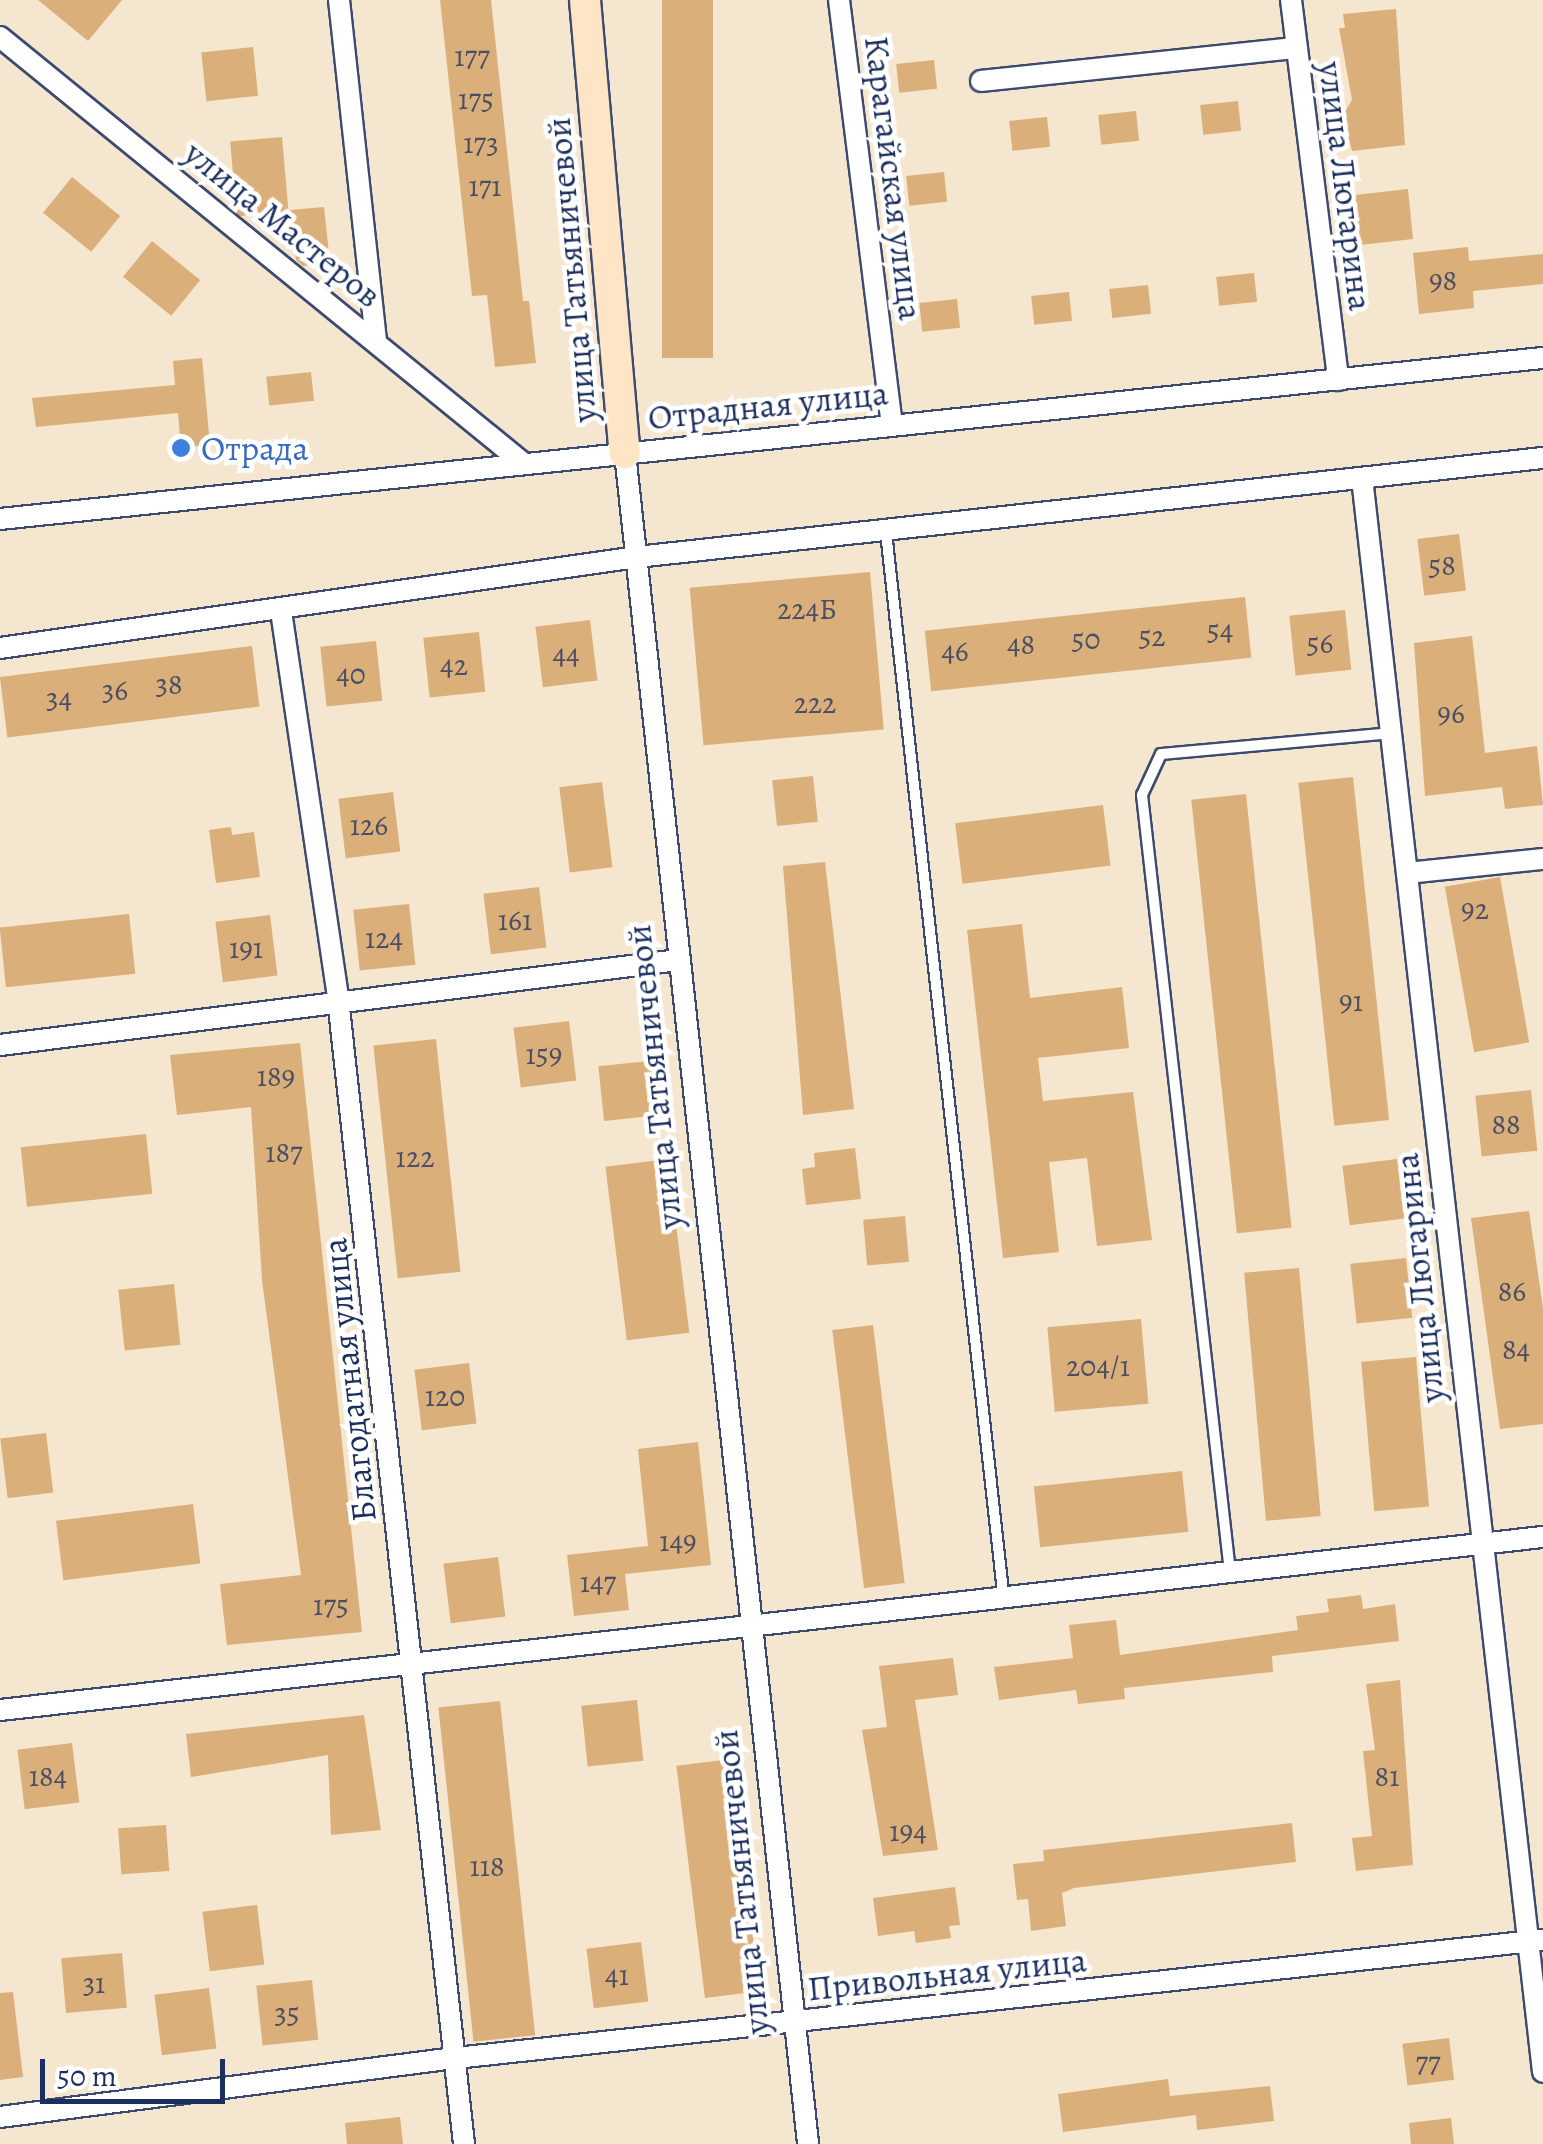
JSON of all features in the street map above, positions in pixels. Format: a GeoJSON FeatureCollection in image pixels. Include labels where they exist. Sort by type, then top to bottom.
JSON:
{"type":"FeatureCollection","features":[{"type":"Feature","properties":{"kind":"street"},"geometry":{"type":"LineString","coordinates":[[338,0],[376,342]]}},
{"type":"Feature","properties":{"kind":"street","name":"улица Татьяничевой"},"geometry":{"type":"LineString","coordinates":[[585,0],[625,453],[808,2144]]}},
{"type":"Feature","properties":{"kind":"street","name":"Карагайская улица"},"geometry":{"type":"LineString","coordinates":[[839,0],[892,424]]}},
{"type":"Feature","properties":{"kind":"street","name":"улица Люгарина"},"geometry":{"type":"LineString","coordinates":[[1291,0],[1338,380]]}},
{"type":"Feature","properties":{"kind":"street","name":"улица Мастеров"},"geometry":{"type":"LineString","coordinates":[[0,38],[524,463]]}},
{"type":"Feature","properties":{"kind":"street"},"geometry":{"type":"LineString","coordinates":[[981,81],[1296,48]]}},
{"type":"Feature","properties":{"kind":"street","name":"Отрадная улица"},"geometry":{"type":"LineString","coordinates":[[0,519],[1543,358]]}},
{"type":"Feature","properties":{"kind":"street"},"geometry":{"type":"LineString","coordinates":[[0,648],[281,612],[636,556],[1543,458]]}},
{"type":"Feature","properties":{"kind":"street","name":"улица Люгарина"},"geometry":{"type":"LineString","coordinates":[[1362,478],[1480,1544],[1536,1941],[1543,2072]]}},
{"type":"Feature","properties":{"kind":"street","name":"Благодатная улица"},"geometry":{"type":"LineString","coordinates":[[281,612],[338,998],[464,2144]]}},
{"type":"Feature","properties":{"kind":"street"},"geometry":{"type":"LineString","coordinates":[[1408,872],[1543,859]]}},
{"type":"Feature","properties":{"kind":"street"},"geometry":{"type":"LineString","coordinates":[[0,1045],[338,998],[679,960]]}},
{"type":"Feature","properties":{"kind":"street"},"geometry":{"type":"LineString","coordinates":[[0,1710],[749,1623],[1004,1602],[1543,1537]]}},
{"type":"Feature","properties":{"kind":"street","name":"Привольная улица"},"geometry":{"type":"LineString","coordinates":[[0,2117],[456,2058],[1536,1941]]}},
{"type":"Feature","properties":{"kind":"lane"},"geometry":{"type":"LineString","coordinates":[[886,532],[1004,1602]]}},
{"type":"Feature","properties":{"kind":"lane"},"geometry":{"type":"LineString","coordinates":[[1230,1573],[1142,795],[1161,754],[1390,733]]}},
{"type":"Feature","properties":{"kind":"building"},"geometry":{"type":"Polygon","coordinates":[[[38,0],[122,0],[88,41],[38,0]]]}},
{"type":"Feature","properties":{"kind":"building"},"geometry":{"type":"Polygon","coordinates":[[[440,0],[491,0],[523,301],[529,301],[536,363],[495,367],[487,295],[472,296],[440,0]]]}},
{"type":"Feature","properties":{"kind":"building"},"geometry":{"type":"Polygon","coordinates":[[[662,0],[713,0],[713,358],[662,358],[662,0]]]}},
{"type":"Feature","properties":{"kind":"building"},"geometry":{"type":"Polygon","coordinates":[[[1396,9],[1405,145],[1352,151],[1343,115],[1352,100],[1339,28],[1345,28],[1343,14],[1396,9]]]}},
{"type":"Feature","properties":{"kind":"building"},"geometry":{"type":"Polygon","coordinates":[[[253,47],[258,96],[206,101],[201,52],[253,47]]]}},
{"type":"Feature","properties":{"kind":"building"},"geometry":{"type":"Polygon","coordinates":[[[934,60],[937,89],[899,93],[896,64],[934,60]]]}},
{"type":"Feature","properties":{"kind":"building"},"geometry":{"type":"Polygon","coordinates":[[[1238,101],[1241,131],[1203,135],[1200,105],[1238,101]]]}},
{"type":"Feature","properties":{"kind":"building"},"geometry":{"type":"Polygon","coordinates":[[[1136,111],[1139,141],[1101,145],[1098,115],[1136,111]]]}},
{"type":"Feature","properties":{"kind":"building"},"geometry":{"type":"Polygon","coordinates":[[[1047,117],[1050,147],[1012,151],[1009,121],[1047,117]]]}},
{"type":"Feature","properties":{"kind":"building"},"geometry":{"type":"Polygon","coordinates":[[[282,137],[289,212],[237,216],[230,142],[282,137]]]}},
{"type":"Feature","properties":{"kind":"building"},"geometry":{"type":"Polygon","coordinates":[[[944,172],[947,202],[909,206],[906,176],[944,172]]]}},
{"type":"Feature","properties":{"kind":"building"},"geometry":{"type":"Polygon","coordinates":[[[72,177],[120,216],[91,252],[43,213],[72,177]]]}},
{"type":"Feature","properties":{"kind":"building"},"geometry":{"type":"Polygon","coordinates":[[[1408,189],[1413,239],[1360,245],[1351,209],[1357,208],[1355,195],[1408,189]]]}},
{"type":"Feature","properties":{"kind":"building"},"geometry":{"type":"Polygon","coordinates":[[[324,207],[330,263],[303,266],[296,260],[290,210],[324,207]]]}},
{"type":"Feature","properties":{"kind":"building"},"geometry":{"type":"Polygon","coordinates":[[[152,241],[200,280],[171,316],[123,277],[152,241]]]}},
{"type":"Feature","properties":{"kind":"building"},"geometry":{"type":"Polygon","coordinates":[[[1468,247],[1469,261],[1543,254],[1543,284],[1473,291],[1474,308],[1419,314],[1413,253],[1468,247]]]}},
{"type":"Feature","properties":{"kind":"building"},"geometry":{"type":"Polygon","coordinates":[[[1254,273],[1257,302],[1219,306],[1216,277],[1254,273]]]}},
{"type":"Feature","properties":{"kind":"building"},"geometry":{"type":"Polygon","coordinates":[[[1148,285],[1151,314],[1112,318],[1109,289],[1148,285]]]}},
{"type":"Feature","properties":{"kind":"building"},"geometry":{"type":"Polygon","coordinates":[[[1069,292],[1072,321],[1034,325],[1031,296],[1069,292]]]}},
{"type":"Feature","properties":{"kind":"building"},"geometry":{"type":"Polygon","coordinates":[[[957,299],[960,328],[922,332],[919,303],[957,299]]]}},
{"type":"Feature","properties":{"kind":"building"},"geometry":{"type":"Polygon","coordinates":[[[202,358],[210,445],[181,448],[178,413],[36,427],[32,398],[175,385],[173,361],[202,358]]]}},
{"type":"Feature","properties":{"kind":"building"},"geometry":{"type":"Polygon","coordinates":[[[311,372],[314,401],[269,406],[266,377],[311,372]]]}},
{"type":"Feature","properties":{"kind":"building"},"geometry":{"type":"Polygon","coordinates":[[[1459,534],[1466,591],[1424,596],[1417,539],[1459,534]]]}},
{"type":"Feature","properties":{"kind":"building"},"geometry":{"type":"Polygon","coordinates":[[[870,572],[884,729],[703,745],[690,588],[870,572]]]}},
{"type":"Feature","properties":{"kind":"building"},"geometry":{"type":"Polygon","coordinates":[[[1245,597],[1251,658],[931,691],[925,631],[1245,597]]]}},
{"type":"Feature","properties":{"kind":"building"},"geometry":{"type":"Polygon","coordinates":[[[1345,610],[1351,670],[1296,676],[1289,616],[1345,610]]]}},
{"type":"Feature","properties":{"kind":"building"},"geometry":{"type":"Polygon","coordinates":[[[590,620],[597,681],[543,687],[535,627],[590,620]]]}},
{"type":"Feature","properties":{"kind":"building"},"geometry":{"type":"Polygon","coordinates":[[[479,632],[485,692],[430,698],[423,638],[479,632]]]}},
{"type":"Feature","properties":{"kind":"building"},"geometry":{"type":"Polygon","coordinates":[[[1472,636],[1485,753],[1537,746],[1543,805],[1505,809],[1502,787],[1425,796],[1414,643],[1472,636]]]}},
{"type":"Feature","properties":{"kind":"building"},"geometry":{"type":"Polygon","coordinates":[[[376,641],[382,701],[327,707],[320,647],[376,641]]]}},
{"type":"Feature","properties":{"kind":"building"},"geometry":{"type":"Polygon","coordinates":[[[252,646],[259,707],[7,738],[0,677],[252,646]]]}},
{"type":"Feature","properties":{"kind":"building"},"geometry":{"type":"Polygon","coordinates":[[[813,776],[818,822],[777,826],[772,780],[813,776]]]}},
{"type":"Feature","properties":{"kind":"building"},"geometry":{"type":"Polygon","coordinates":[[[1353,777],[1389,1120],[1334,1126],[1298,783],[1353,777]]]}},
{"type":"Feature","properties":{"kind":"building"},"geometry":{"type":"Polygon","coordinates":[[[602,782],[612,867],[570,873],[559,787],[602,782]]]}},
{"type":"Feature","properties":{"kind":"building"},"geometry":{"type":"Polygon","coordinates":[[[393,792],[400,852],[346,858],[338,799],[393,792]]]}},
{"type":"Feature","properties":{"kind":"building"},"geometry":{"type":"Polygon","coordinates":[[[1246,794],[1292,1228],[1237,1233],[1191,800],[1246,794]]]}},
{"type":"Feature","properties":{"kind":"building"},"geometry":{"type":"Polygon","coordinates":[[[1103,805],[1110,866],[963,884],[955,823],[1103,805]]]}},
{"type":"Feature","properties":{"kind":"building"},"geometry":{"type":"Polygon","coordinates":[[[231,827],[232,835],[254,832],[260,877],[216,883],[209,830],[231,827]]]}},
{"type":"Feature","properties":{"kind":"building"},"geometry":{"type":"Polygon","coordinates":[[[825,862],[854,1109],[803,1115],[783,866],[825,862]]]}},
{"type":"Feature","properties":{"kind":"building"},"geometry":{"type":"Polygon","coordinates":[[[1500,877],[1529,1042],[1474,1052],[1445,887],[1500,877]]]}},
{"type":"Feature","properties":{"kind":"building"},"geometry":{"type":"Polygon","coordinates":[[[539,887],[546,948],[491,954],[483,894],[539,887]]]}},
{"type":"Feature","properties":{"kind":"building"},"geometry":{"type":"Polygon","coordinates":[[[409,904],[415,965],[360,971],[353,910],[409,904]]]}},
{"type":"Feature","properties":{"kind":"building"},"geometry":{"type":"Polygon","coordinates":[[[129,914],[135,974],[6,987],[0,928],[129,914]]]}},
{"type":"Feature","properties":{"kind":"building"},"geometry":{"type":"Polygon","coordinates":[[[270,915],[277,976],[223,982],[215,922],[270,915]]]}},
{"type":"Feature","properties":{"kind":"building"},"geometry":{"type":"Polygon","coordinates":[[[1022,924],[1030,998],[1122,987],[1129,1048],[1038,1058],[1043,1101],[1133,1092],[1152,1240],[1097,1246],[1087,1158],[1049,1162],[1059,1252],[1003,1258],[967,930],[1022,924]]]}},
{"type":"Feature","properties":{"kind":"building"},"geometry":{"type":"Polygon","coordinates":[[[569,1021],[576,1081],[521,1087],[513,1028],[569,1021]]]}},
{"type":"Feature","properties":{"kind":"building"},"geometry":{"type":"Polygon","coordinates":[[[436,1039],[460,1272],[398,1278],[373,1046],[436,1039]]]}},
{"type":"Feature","properties":{"kind":"building"},"geometry":{"type":"Polygon","coordinates":[[[300,1043],[362,1632],[227,1645],[220,1584],[301,1575],[262,1280],[251,1107],[177,1115],[170,1055],[300,1043]]]}},
{"type":"Feature","properties":{"kind":"building"},"geometry":{"type":"Polygon","coordinates":[[[658,1060],[664,1115],[604,1121],[598,1066],[658,1060]]]}},
{"type":"Feature","properties":{"kind":"building"},"geometry":{"type":"Polygon","coordinates":[[[1531,1090],[1537,1151],[1482,1157],[1475,1096],[1531,1090]]]}},
{"type":"Feature","properties":{"kind":"building"},"geometry":{"type":"Polygon","coordinates":[[[146,1134],[152,1194],[27,1207],[21,1147],[146,1134]]]}},
{"type":"Feature","properties":{"kind":"building"},"geometry":{"type":"Polygon","coordinates":[[[855,1148],[861,1199],[806,1205],[802,1169],[815,1167],[814,1153],[855,1148]]]}},
{"type":"Feature","properties":{"kind":"building"},"geometry":{"type":"Polygon","coordinates":[[[668,1159],[689,1333],[627,1340],[605,1167],[668,1159]]]}},
{"type":"Feature","properties":{"kind":"building"},"geometry":{"type":"Polygon","coordinates":[[[1397,1159],[1404,1219],[1350,1225],[1342,1166],[1397,1159]]]}},
{"type":"Feature","properties":{"kind":"building"},"geometry":{"type":"Polygon","coordinates":[[[1529,1211],[1543,1308],[1543,1424],[1500,1429],[1471,1218],[1529,1211]]]}},
{"type":"Feature","properties":{"kind":"building"},"geometry":{"type":"Polygon","coordinates":[[[905,1216],[909,1262],[867,1265],[863,1220],[905,1216]]]}},
{"type":"Feature","properties":{"kind":"building"},"geometry":{"type":"Polygon","coordinates":[[[1406,1258],[1412,1318],[1357,1324],[1350,1264],[1406,1258]]]}},
{"type":"Feature","properties":{"kind":"building"},"geometry":{"type":"Polygon","coordinates":[[[1299,1268],[1321,1516],[1266,1521],[1244,1273],[1299,1268]]]}},
{"type":"Feature","properties":{"kind":"building"},"geometry":{"type":"Polygon","coordinates":[[[174,1284],[180,1345],[125,1351],[118,1290],[174,1284]]]}},
{"type":"Feature","properties":{"kind":"building"},"geometry":{"type":"Polygon","coordinates":[[[1141,1319],[1148,1404],[1055,1412],[1047,1327],[1141,1319]]]}},
{"type":"Feature","properties":{"kind":"building"},"geometry":{"type":"Polygon","coordinates":[[[873,1325],[905,1583],[864,1588],[832,1330],[873,1325]]]}},
{"type":"Feature","properties":{"kind":"building"},"geometry":{"type":"Polygon","coordinates":[[[1416,1357],[1429,1506],[1374,1511],[1361,1362],[1416,1357]]]}},
{"type":"Feature","properties":{"kind":"building"},"geometry":{"type":"Polygon","coordinates":[[[469,1363],[476,1424],[422,1430],[414,1370],[469,1363]]]}},
{"type":"Feature","properties":{"kind":"building"},"geometry":{"type":"Polygon","coordinates":[[[46,1433],[53,1493],[8,1498],[0,1439],[46,1433]]]}},
{"type":"Feature","properties":{"kind":"building"},"geometry":{"type":"Polygon","coordinates":[[[698,1442],[711,1565],[625,1574],[629,1610],[574,1616],[567,1555],[648,1546],[638,1449],[698,1442]]]}},
{"type":"Feature","properties":{"kind":"building"},"geometry":{"type":"Polygon","coordinates":[[[1182,1471],[1188,1532],[1040,1547],[1034,1487],[1182,1471]]]}},
{"type":"Feature","properties":{"kind":"building"},"geometry":{"type":"Polygon","coordinates":[[[193,1504],[200,1564],[63,1580],[56,1521],[193,1504]]]}},
{"type":"Feature","properties":{"kind":"building"},"geometry":{"type":"Polygon","coordinates":[[[498,1557],[505,1617],[451,1623],[443,1564],[498,1557]]]}},
{"type":"Feature","properties":{"kind":"building"},"geometry":{"type":"Polygon","coordinates":[[[1361,1595],[1363,1609],[1395,1604],[1399,1641],[1272,1656],[1273,1672],[1124,1688],[1125,1699],[1078,1704],[1076,1690],[999,1700],[994,1667],[1073,1658],[1069,1625],[1116,1620],[1120,1655],[1298,1630],[1296,1616],[1329,1612],[1327,1599],[1361,1595]]]}},
{"type":"Feature","properties":{"kind":"building"},"geometry":{"type":"Polygon","coordinates":[[[953,1658],[958,1695],[915,1700],[938,1850],[883,1856],[862,1730],[887,1727],[879,1666],[953,1658]]]}},
{"type":"Feature","properties":{"kind":"building"},"geometry":{"type":"Polygon","coordinates":[[[1400,1680],[1413,1865],[1356,1871],[1352,1838],[1372,1836],[1363,1751],[1375,1750],[1366,1684],[1400,1680]]]}},
{"type":"Feature","properties":{"kind":"building"},"geometry":{"type":"Polygon","coordinates":[[[637,1700],[643,1761],[588,1767],[581,1706],[637,1700]]]}},
{"type":"Feature","properties":{"kind":"building"},"geometry":{"type":"Polygon","coordinates":[[[500,1701],[535,2035],[473,2042],[438,1707],[500,1701]]]}},
{"type":"Feature","properties":{"kind":"building"},"geometry":{"type":"Polygon","coordinates":[[[364,1715],[381,1830],[331,1835],[328,1755],[191,1777],[186,1734],[364,1715]]]}},
{"type":"Feature","properties":{"kind":"building"},"geometry":{"type":"Polygon","coordinates":[[[72,1743],[79,1803],[25,1809],[17,1750],[72,1743]]]}},
{"type":"Feature","properties":{"kind":"building"},"geometry":{"type":"Polygon","coordinates":[[[731,1759],[760,1991],[705,1998],[676,1766],[731,1759]]]}},
{"type":"Feature","properties":{"kind":"building"},"geometry":{"type":"Polygon","coordinates":[[[1292,1823],[1296,1862],[1074,1888],[1062,1893],[1066,1926],[1031,1931],[1028,1899],[1017,1900],[1013,1864],[1044,1861],[1043,1850],[1292,1823]]]}},
{"type":"Feature","properties":{"kind":"building"},"geometry":{"type":"Polygon","coordinates":[[[166,1825],[169,1871],[121,1874],[118,1828],[166,1825]]]}},
{"type":"Feature","properties":{"kind":"building"},"geometry":{"type":"Polygon","coordinates":[[[955,1887],[960,1925],[949,1926],[951,1938],[916,1943],[914,1931],[878,1936],[873,1898],[955,1887]]]}},
{"type":"Feature","properties":{"kind":"building"},"geometry":{"type":"Polygon","coordinates":[[[257,1905],[264,1965],[210,1971],[202,1912],[257,1905]]]}},
{"type":"Feature","properties":{"kind":"building"},"geometry":{"type":"Polygon","coordinates":[[[641,1942],[648,2002],[594,2008],[586,1949],[641,1942]]]}},
{"type":"Feature","properties":{"kind":"building"},"geometry":{"type":"Polygon","coordinates":[[[122,1953],[127,2008],[66,2013],[61,1958],[122,1953]]]}},
{"type":"Feature","properties":{"kind":"building"},"geometry":{"type":"Polygon","coordinates":[[[312,1980],[318,2040],[263,2046],[256,1986],[312,1980]]]}},
{"type":"Feature","properties":{"kind":"building"},"geometry":{"type":"Polygon","coordinates":[[[209,1988],[216,2049],[162,2055],[154,1995],[209,1988]]]}},
{"type":"Feature","properties":{"kind":"building"},"geometry":{"type":"Polygon","coordinates":[[[13,1992],[23,2077],[0,2080],[0,1993],[13,1992]]]}},
{"type":"Feature","properties":{"kind":"building"},"geometry":{"type":"Polygon","coordinates":[[[1449,2038],[1454,2080],[1407,2085],[1402,2044],[1449,2038]]]}},
{"type":"Feature","properties":{"kind":"building"},"geometry":{"type":"Polygon","coordinates":[[[1168,2079],[1170,2096],[1270,2086],[1274,2121],[1197,2130],[1196,2115],[1063,2132],[1058,2094],[1168,2079]]]}},
{"type":"Feature","properties":{"kind":"building"},"geometry":{"type":"Polygon","coordinates":[[[400,2117],[403,2144],[347,2144],[345,2123],[400,2117]]]}},
{"type":"Feature","properties":{"kind":"building"},"geometry":{"type":"Polygon","coordinates":[[[1451,2118],[1454,2144],[1411,2144],[1409,2123],[1451,2118]]]}},
{"type":"Feature","properties":{"kind":"place","name":"Отрада"},"geometry":{"type":"Point","coordinates":[181,448]}}]}
